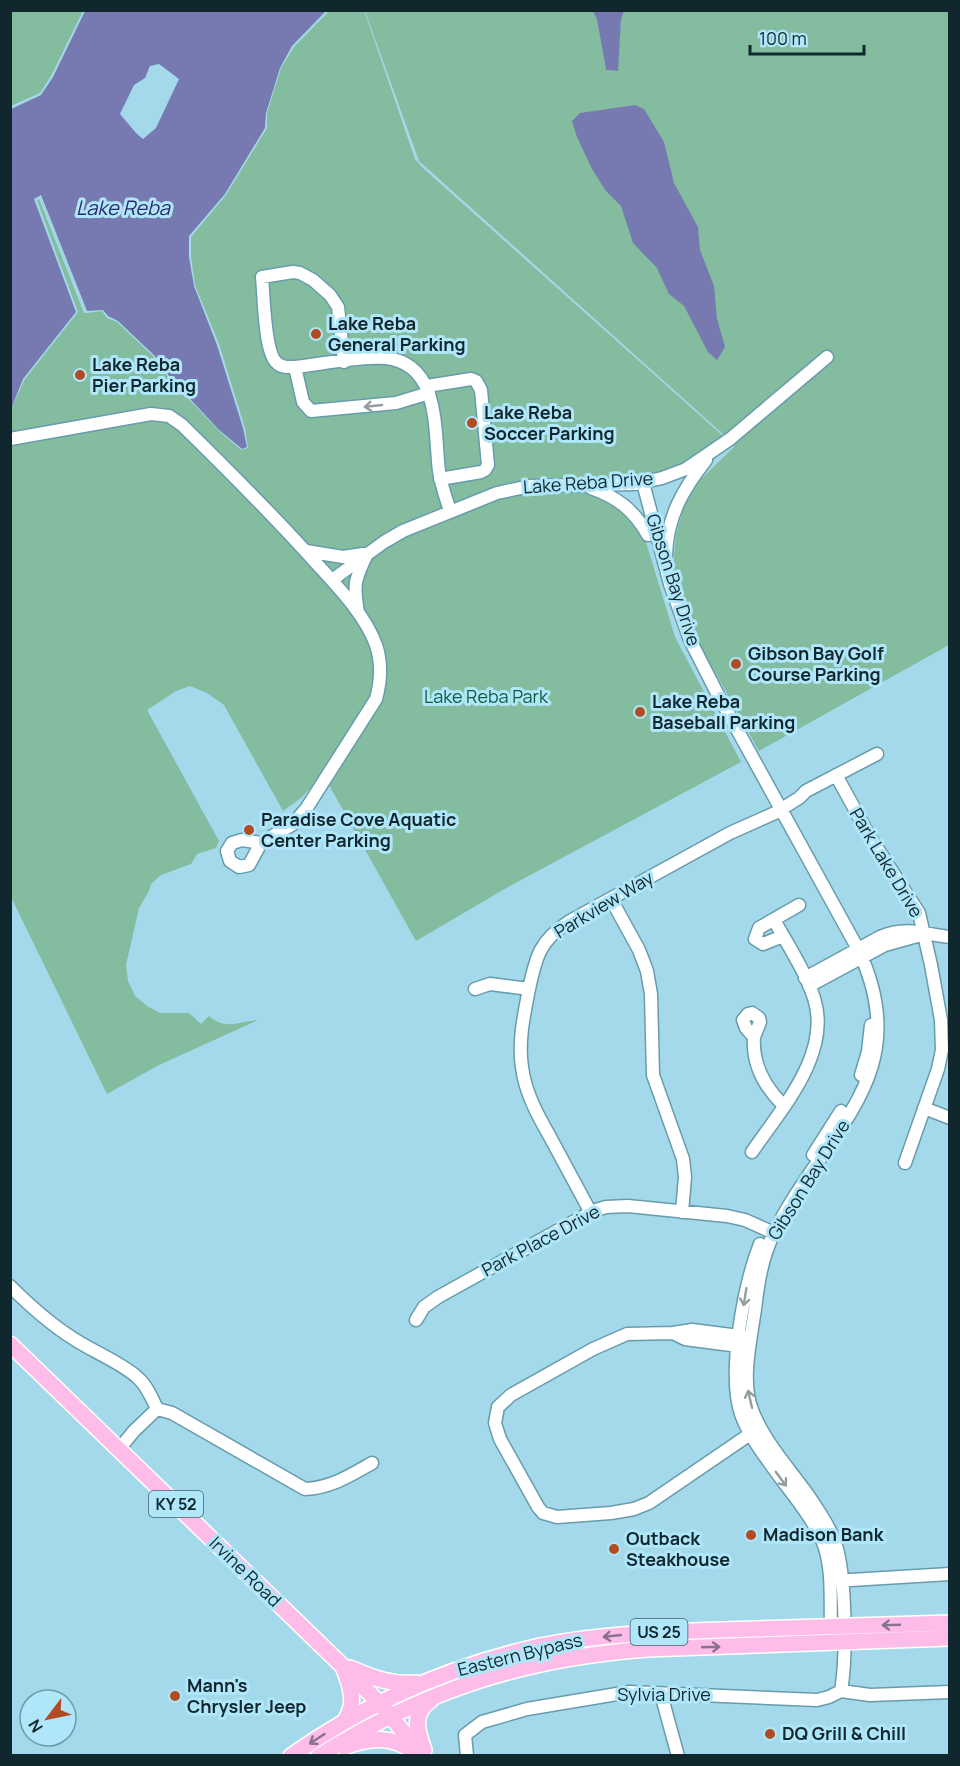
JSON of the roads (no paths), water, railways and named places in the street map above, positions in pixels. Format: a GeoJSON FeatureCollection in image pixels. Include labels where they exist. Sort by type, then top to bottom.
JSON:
{"type":"FeatureCollection","features":[{"type":"Feature","properties":{"kind":"main road","name":"Irvine Road"},"geometry":{"type":"LineString","coordinates":[[10,1344],[342,1665],[390,1715],[422,1755]]}},
{"type":"Feature","properties":{"kind":"main road","name":"Eastern Bypass"},"geometry":{"type":"LineString","coordinates":[[291,1755],[379,1703],[431,1680],[506,1655],[556,1643],[648,1633],[950,1623]]}},
{"type":"Feature","properties":{"kind":"main road","name":"Eastern Bypass"},"geometry":{"type":"LineString","coordinates":[[321,1755],[390,1715],[442,1692],[522,1667],[593,1654],[648,1649],[950,1638]]}},
{"type":"Feature","properties":{"kind":"main road"},"geometry":{"type":"LineString","coordinates":[[342,1665],[390,1683],[402,1684],[431,1680]]}},
{"type":"Feature","properties":{"kind":"main road"},"geometry":{"type":"LineString","coordinates":[[342,1665],[352,1699],[352,1707],[344,1722]]}},
{"type":"Feature","properties":{"kind":"main road"},"geometry":{"type":"LineString","coordinates":[[422,1755],[417,1716],[427,1703],[442,1692]]}},
{"type":"Feature","properties":{"kind":"main road"},"geometry":{"type":"LineString","coordinates":[[321,1755],[360,1741],[380,1739],[398,1742],[422,1755]]}},
{"type":"Feature","properties":{"kind":"street"},"geometry":{"type":"LineString","coordinates":[[344,362],[338,307],[330,295],[313,280],[300,273],[292,272],[262,277],[269,351],[280,366],[295,367],[344,362],[378,358],[395,360],[415,371],[428,389],[433,409],[440,479],[450,511]]}},
{"type":"Feature","properties":{"kind":"street","name":"Lake Reba Drive"},"geometry":{"type":"LineString","coordinates":[[332,580],[403,531],[497,493],[543,485],[639,483],[674,474],[712,452],[828,357]]}},
{"type":"Feature","properties":{"kind":"street"},"geometry":{"type":"LineString","coordinates":[[295,367],[303,402],[311,411],[396,403],[428,389],[471,379],[476,381],[481,390],[488,465],[481,472],[440,479]]}},
{"type":"Feature","properties":{"kind":"street"},"geometry":{"type":"LineString","coordinates":[[10,439],[151,414],[169,416],[194,437],[306,551],[332,580],[372,635],[378,651],[381,675],[375,699],[306,809],[293,824],[261,843]]}},
{"type":"Feature","properties":{"kind":"street"},"geometry":{"type":"LineString","coordinates":[[666,568],[669,527],[675,507],[692,478],[712,452]]}},
{"type":"Feature","properties":{"kind":"street","name":"Gibson Bay Drive"},"geometry":{"type":"LineString","coordinates":[[639,483],[648,534],[666,596],[686,641],[872,984],[879,1016],[878,1042],[872,1068],[855,1106],[769,1234],[745,1342],[748,1391],[755,1430],[819,1534],[836,1581],[837,1626],[843,1642]]}},
{"type":"Feature","properties":{"kind":"street","name":"Gibson Bay Drive"},"geometry":{"type":"LineString","coordinates":[[639,483],[686,641]]}},
{"type":"Feature","properties":{"kind":"street"},"geometry":{"type":"LineString","coordinates":[[584,485],[621,502],[635,514],[648,534]]}},
{"type":"Feature","properties":{"kind":"street"},"geometry":{"type":"LineString","coordinates":[[306,551],[343,557],[368,553]]}},
{"type":"Feature","properties":{"kind":"street"},"geometry":{"type":"LineString","coordinates":[[358,614],[354,588],[357,575],[368,553]]}},
{"type":"Feature","properties":{"kind":"street","name":"Parkview Way"},"geometry":{"type":"LineString","coordinates":[[591,1213],[536,1111],[524,1079],[520,1047],[535,961],[543,943],[560,928],[730,833],[750,818],[799,798],[806,791],[877,754]]}},
{"type":"Feature","properties":{"kind":"street","name":"Park Lake Drive"},"geometry":{"type":"LineString","coordinates":[[836,775],[873,842],[915,906],[925,934],[941,1020],[943,1040],[941,1059],[905,1163]]}},
{"type":"Feature","properties":{"kind":"street"},"geometry":{"type":"LineString","coordinates":[[611,898],[639,950],[647,971],[651,994],[653,1075],[683,1159],[685,1177],[682,1212]]}},
{"type":"Feature","properties":{"kind":"street"},"geometry":{"type":"LineString","coordinates":[[783,936],[763,944],[755,939],[759,928],[799,905]]}},
{"type":"Feature","properties":{"kind":"street"},"geometry":{"type":"LineString","coordinates":[[752,1152],[806,1068],[817,1038],[817,1009],[807,982],[774,920]]}},
{"type":"Feature","properties":{"kind":"street"},"geometry":{"type":"LineString","coordinates":[[807,982],[894,932],[907,930],[950,937]]}},
{"type":"Feature","properties":{"kind":"street"},"geometry":{"type":"LineString","coordinates":[[475,989],[490,984],[529,989]]}},
{"type":"Feature","properties":{"kind":"street"},"geometry":{"type":"LineString","coordinates":[[754,1037],[759,1070],[766,1084],[783,1105]]}},
{"type":"Feature","properties":{"kind":"street"},"geometry":{"type":"LineString","coordinates":[[924,1108],[950,1119]]}},
{"type":"Feature","properties":{"kind":"street","name":"Park Place Drive"},"geometry":{"type":"LineString","coordinates":[[416,1320],[430,1302],[591,1213],[606,1207],[707,1213],[736,1218],[769,1234]]}},
{"type":"Feature","properties":{"kind":"street"},"geometry":{"type":"LineString","coordinates":[[10,1286],[31,1307],[58,1328],[137,1377],[149,1391],[157,1409]]}},
{"type":"Feature","properties":{"kind":"street"},"geometry":{"type":"LineString","coordinates":[[745,1342],[685,1339],[673,1333],[636,1333],[610,1340],[504,1400],[495,1415],[496,1431],[538,1507],[543,1513],[557,1517],[611,1513],[634,1509],[649,1503],[755,1430]]}},
{"type":"Feature","properties":{"kind":"street"},"geometry":{"type":"LineString","coordinates":[[120,1449],[134,1431],[157,1409]]}},
{"type":"Feature","properties":{"kind":"street"},"geometry":{"type":"LineString","coordinates":[[157,1409],[172,1413],[305,1489],[318,1488],[343,1480],[372,1462]]}},
{"type":"Feature","properties":{"kind":"street"},"geometry":{"type":"LineString","coordinates":[[836,1581],[950,1574]]}},
{"type":"Feature","properties":{"kind":"street"},"geometry":{"type":"LineString","coordinates":[[843,1642],[844,1670],[841,1691],[870,1695],[950,1692]]}},
{"type":"Feature","properties":{"kind":"street","name":"Sylvia Drive"},"geometry":{"type":"LineString","coordinates":[[467,1755],[465,1735],[482,1722],[527,1709],[629,1692],[816,1700],[841,1691]]}},
{"type":"Feature","properties":{"kind":"street"},"geometry":{"type":"LineString","coordinates":[[661,1694],[678,1755]]}},
{"type":"Feature","properties":{"kind":"water","name":"Lake Reba"},"geometry":{"type":"Polygon","coordinates":[[[85,11],[326,11],[292,46],[280,68],[266,113],[265,128],[225,194],[189,236],[189,257],[194,286],[217,345],[247,447],[242,449],[218,429],[169,376],[158,359],[118,321],[108,316],[103,310],[87,311],[41,195],[34,199],[76,312],[23,379],[11,409],[11,109],[41,95],[53,77],[85,11]],[[159,64],[150,66],[145,78],[134,85],[120,114],[143,139],[156,128],[179,79],[159,64]]]}},
{"type":"Feature","properties":{"kind":"water"},"geometry":{"type":"Polygon","coordinates":[[[593,11],[624,11],[621,20],[618,71],[606,70],[597,20],[593,11]]]}},
{"type":"Feature","properties":{"kind":"water"},"geometry":{"type":"Polygon","coordinates":[[[635,105],[644,109],[664,142],[674,183],[698,227],[700,250],[714,286],[717,319],[725,347],[717,360],[708,352],[684,306],[669,294],[657,268],[633,243],[621,206],[606,191],[592,169],[577,137],[572,121],[580,113],[635,105]]]}},
{"type":"Feature","properties":{"kind":"place","name":"Lake Reba General Parking"},"geometry":{"type":"Point","coordinates":[316,334]}},
{"type":"Feature","properties":{"kind":"place","name":"Lake Reba Pier Parking"},"geometry":{"type":"Point","coordinates":[80,375]}},
{"type":"Feature","properties":{"kind":"place","name":"Lake Reba Soccer Parking"},"geometry":{"type":"Point","coordinates":[472,423]}},
{"type":"Feature","properties":{"kind":"place","name":"Gibson Bay Golf Course Parking"},"geometry":{"type":"Point","coordinates":[736,664]}},
{"type":"Feature","properties":{"kind":"place","name":"Lake Reba Baseball Parking"},"geometry":{"type":"Point","coordinates":[640,712]}},
{"type":"Feature","properties":{"kind":"place","name":"Paradise Cove Aquatic Center Parking"},"geometry":{"type":"Point","coordinates":[249,830]}},
{"type":"Feature","properties":{"kind":"place","name":"Madison Bank"},"geometry":{"type":"Point","coordinates":[751,1535]}},
{"type":"Feature","properties":{"kind":"place","name":"Outback Steakhouse"},"geometry":{"type":"Point","coordinates":[614,1549]}},
{"type":"Feature","properties":{"kind":"place","name":"Mann's Chrysler Jeep"},"geometry":{"type":"Point","coordinates":[175,1696]}},
{"type":"Feature","properties":{"kind":"place","name":"DQ Grill & Chill"},"geometry":{"type":"Point","coordinates":[770,1734]}},
{"type":"Feature","properties":{"kind":"park label","name":"Lake Reba Park"},"geometry":{"type":"Point","coordinates":[486,697]}}]}
